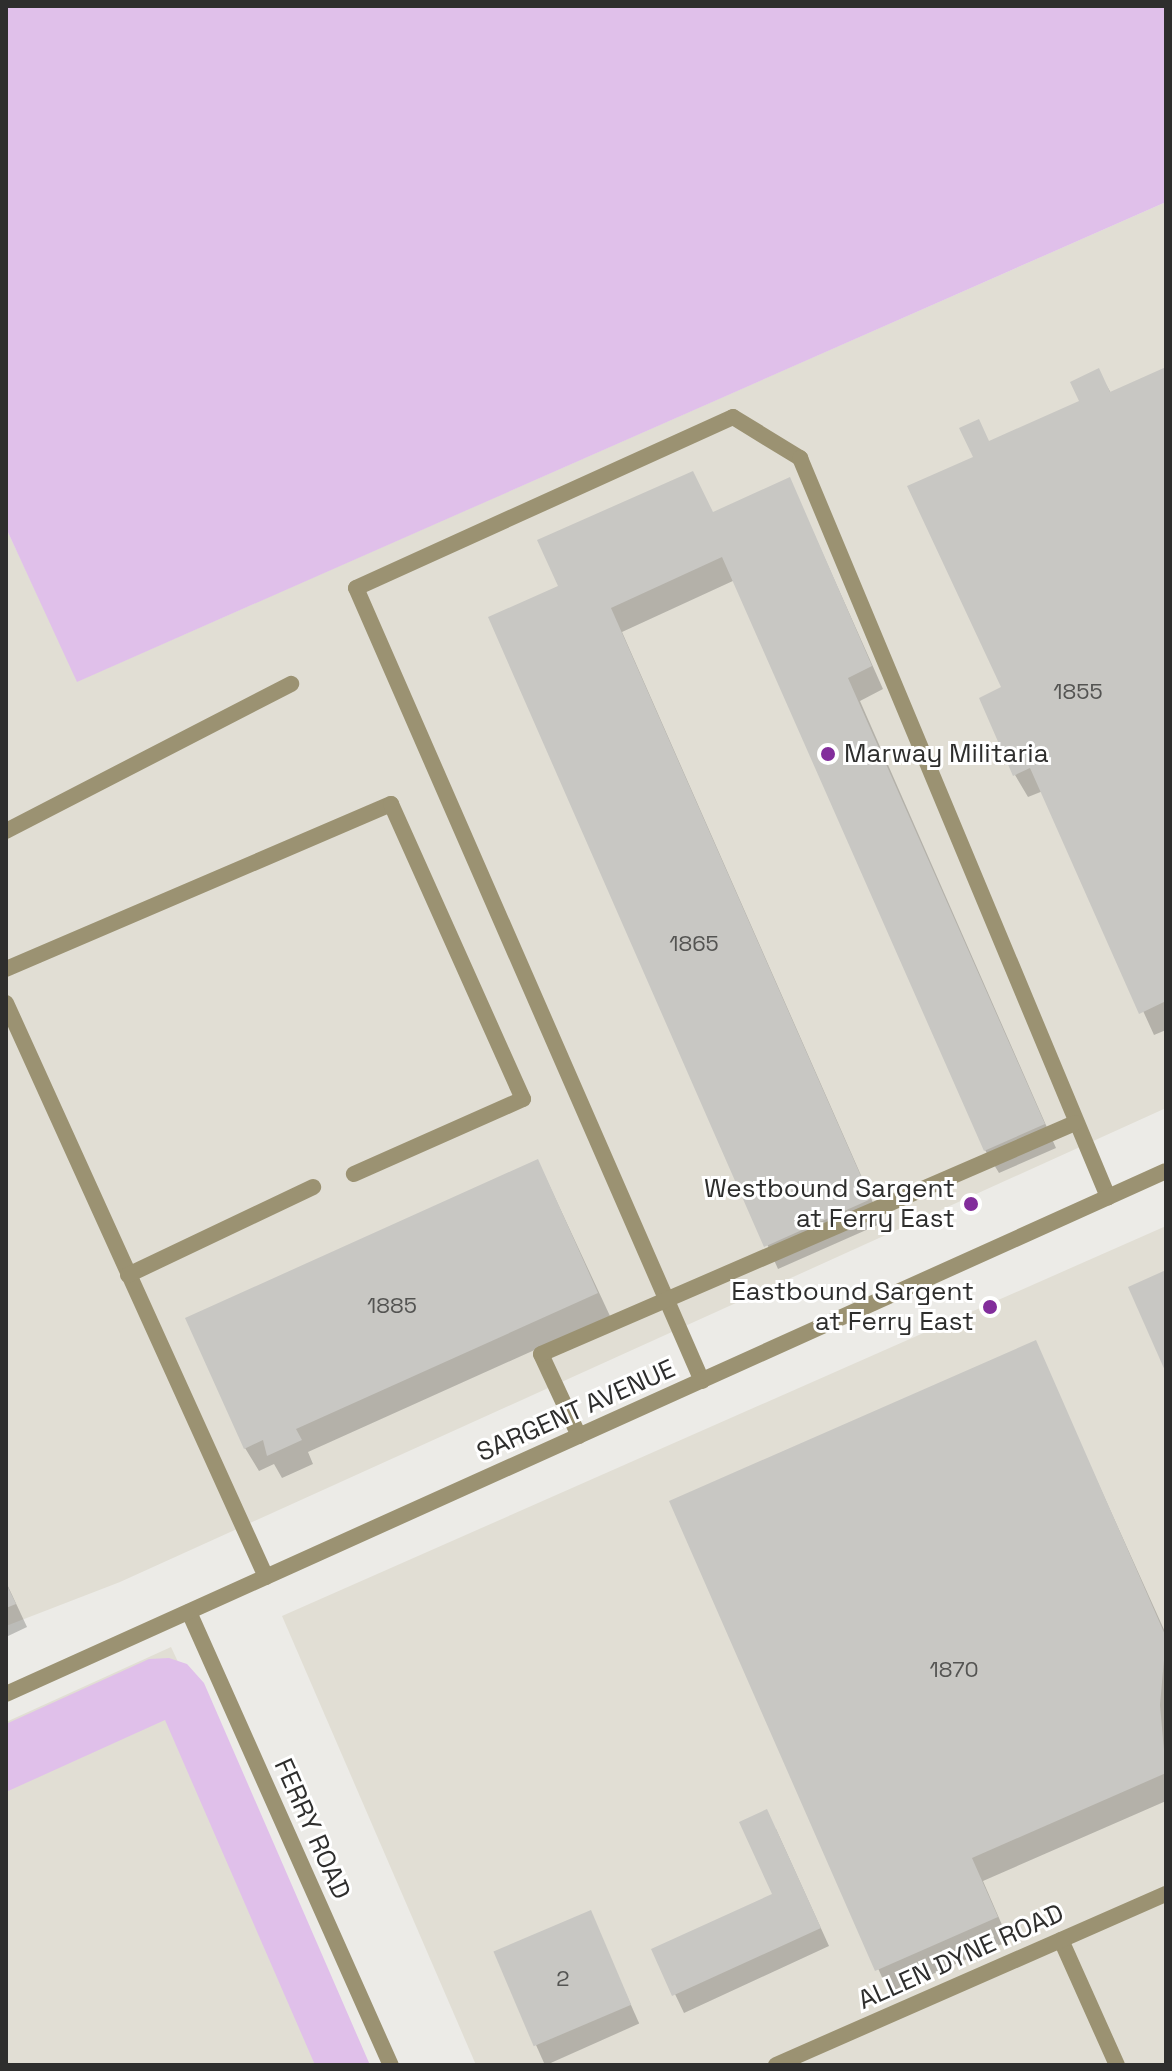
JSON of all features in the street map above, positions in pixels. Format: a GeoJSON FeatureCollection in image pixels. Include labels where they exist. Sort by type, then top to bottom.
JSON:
{"type":"FeatureCollection","features":[{"type":"Feature","properties":{"kind":"street"},"geometry":{"type":"LineString","coordinates":[[702,1381],[356,588],[733,417],[800,458],[1108,1197]]}},
{"type":"Feature","properties":{"kind":"street"},"geometry":{"type":"LineString","coordinates":[[6,831],[291,684]]}},
{"type":"Feature","properties":{"kind":"street"},"geometry":{"type":"LineString","coordinates":[[6,969],[391,804],[523,1099],[354,1174]]}},
{"type":"Feature","properties":{"kind":"street"},"geometry":{"type":"LineString","coordinates":[[6,1003],[266,1577]]}},
{"type":"Feature","properties":{"kind":"street"},"geometry":{"type":"LineString","coordinates":[[579,1436],[541,1354],[666,1297],[1075,1123]]}},
{"type":"Feature","properties":{"kind":"street","name":"SARGENT AVENUE"},"geometry":{"type":"LineString","coordinates":[[6,1694],[1166,1171]]}},
{"type":"Feature","properties":{"kind":"street"},"geometry":{"type":"LineString","coordinates":[[128,1275],[313,1187]]}},
{"type":"Feature","properties":{"kind":"street","name":"FERRY ROAD"},"geometry":{"type":"LineString","coordinates":[[189,1612],[391,2065]]}},
{"type":"Feature","properties":{"kind":"street","name":"ALLEN DYNE ROAD"},"geometry":{"type":"LineString","coordinates":[[776,2065],[1166,1894]]}},
{"type":"Feature","properties":{"kind":"street"},"geometry":{"type":"LineString","coordinates":[[1061,1940],[1117,2065]]}},
{"type":"Feature","properties":{"kind":"shaded area"},"geometry":{"type":"Polygon","coordinates":[[[6,6],[1166,6],[1166,202],[77,682],[6,528],[6,6]]]}},
{"type":"Feature","properties":{"kind":"shaded area"},"geometry":{"type":"Polygon","coordinates":[[[1166,202],[1166,1108],[120,1582],[6,1626],[6,528],[78,681],[1166,202]]]}},
{"type":"Feature","properties":{"kind":"shaded area"},"geometry":{"type":"Polygon","coordinates":[[[1166,1226],[1166,2065],[476,2065],[282,1616],[1166,1226]]]}},
{"type":"Feature","properties":{"kind":"shaded area"},"geometry":{"type":"Polygon","coordinates":[[[171,1647],[368,2065],[6,2065],[6,1722],[171,1647]]]}},
{"type":"Feature","properties":{"kind":"shaded area"},"geometry":{"type":"Polygon","coordinates":[[[169,1658],[187,1664],[204,1683],[370,2065],[315,2065],[165,1720],[6,1792],[6,1724],[149,1659],[169,1658]]]}},
{"type":"Feature","properties":{"kind":"building"},"geometry":{"type":"Polygon","coordinates":[[[1166,367],[1166,1001],[1139,1014],[1030,768],[1013,776],[979,698],[1001,687],[907,486],[973,457],[959,428],[979,419],[989,441],[1079,401],[1070,382],[1099,368],[1110,392],[1166,367]]]}},
{"type":"Feature","properties":{"kind":"building"},"geometry":{"type":"Polygon","coordinates":[[[693,471],[713,512],[790,477],[872,666],[848,678],[1045,1124],[984,1151],[722,557],[611,608],[871,1199],[764,1247],[488,617],[558,586],[537,540],[693,471]]]}},
{"type":"Feature","properties":{"kind":"building"},"geometry":{"type":"Polygon","coordinates":[[[538,1159],[598,1293],[296,1429],[302,1440],[267,1456],[263,1440],[244,1449],[185,1318],[538,1159]]]}},
{"type":"Feature","properties":{"kind":"building"},"geometry":{"type":"Polygon","coordinates":[[[1166,1270],[1166,1373],[1128,1287],[1166,1270]]]}},
{"type":"Feature","properties":{"kind":"building"},"geometry":{"type":"Polygon","coordinates":[[[1036,1340],[1166,1637],[1160,1705],[1166,1773],[972,1858],[998,1917],[875,1971],[669,1501],[1036,1340]]]}},
{"type":"Feature","properties":{"kind":"building"},"geometry":{"type":"Polygon","coordinates":[[[6,1583],[16,1604],[6,1608],[6,1583]]]}},
{"type":"Feature","properties":{"kind":"building"},"geometry":{"type":"Polygon","coordinates":[[[767,1809],[821,1928],[672,1996],[651,1949],[772,1894],[739,1822],[767,1809]]]}},
{"type":"Feature","properties":{"kind":"building"},"geometry":{"type":"Polygon","coordinates":[[[591,1910],[631,2005],[534,2046],[493,1951],[591,1910]]]}},
{"type":"Feature","properties":{"kind":"place","name":"Marway Militaria"},"geometry":{"type":"Point","coordinates":[828,754]}},
{"type":"Feature","properties":{"kind":"place","name":"Westbound Sargent at Ferry East"},"geometry":{"type":"Point","coordinates":[971,1204]}},
{"type":"Feature","properties":{"kind":"place","name":"Eastbound Sargent at Ferry East"},"geometry":{"type":"Point","coordinates":[990,1307]}}]}
